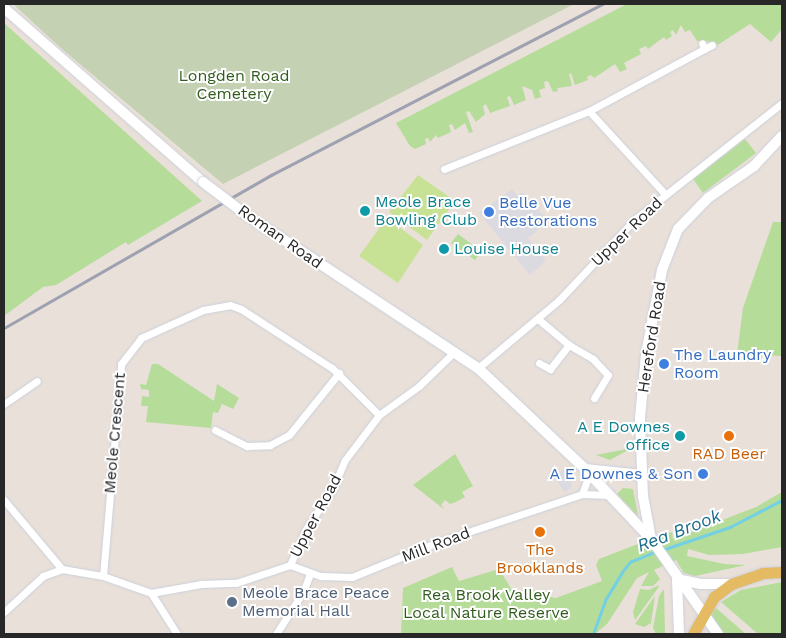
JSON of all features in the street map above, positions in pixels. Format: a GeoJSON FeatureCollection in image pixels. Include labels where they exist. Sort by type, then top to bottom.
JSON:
{"type":"FeatureCollection","features":[{"type":"Feature","properties":{"kind":"main road","name":"Roman Road"},"geometry":{"type":"LineString","coordinates":[[4,8],[203,182],[245,214],[478,368],[585,469],[651,539]]}},
{"type":"Feature","properties":{"kind":"main road","name":"Hereford Road"},"geometry":{"type":"LineString","coordinates":[[718,634],[704,612],[677,579],[651,539],[644,509],[642,474],[642,394],[646,354],[669,246],[690,214],[754,166],[782,136]]}},
{"type":"Feature","properties":{"kind":"main road"},"geometry":{"type":"LineString","coordinates":[[585,469],[642,474]]}},
{"type":"Feature","properties":{"kind":"main road"},"geometry":{"type":"LineString","coordinates":[[679,634],[677,579],[700,584],[730,584],[782,566]]}},
{"type":"Feature","properties":{"kind":"main road"},"geometry":{"type":"LineString","coordinates":[[763,574],[782,572]]}},
{"type":"Feature","properties":{"kind":"main road"},"geometry":{"type":"LineString","coordinates":[[693,634],[714,597],[730,584]]}},
{"type":"Feature","properties":{"kind":"street"},"geometry":{"type":"LineString","coordinates":[[444,169],[589,111],[703,46],[712,45]]}},
{"type":"Feature","properties":{"kind":"street","name":"Upper Road"},"geometry":{"type":"LineString","coordinates":[[478,368],[508,340],[538,319],[635,220],[665,194],[782,103]]}},
{"type":"Feature","properties":{"kind":"street"},"geometry":{"type":"LineString","coordinates":[[589,111],[665,194]]}},
{"type":"Feature","properties":{"kind":"street","name":"Meole Crescent"},"geometry":{"type":"LineString","coordinates":[[103,576],[121,364],[126,354],[141,338],[203,310],[230,305],[241,309],[339,373],[379,415]]}},
{"type":"Feature","properties":{"kind":"street"},"geometry":{"type":"LineString","coordinates":[[538,319],[568,345],[593,359],[608,375],[594,398]]}},
{"type":"Feature","properties":{"kind":"street"},"geometry":{"type":"LineString","coordinates":[[539,363],[550,369],[568,345]]}},
{"type":"Feature","properties":{"kind":"street","name":"Upper Road"},"geometry":{"type":"LineString","coordinates":[[62,570],[103,576],[151,593],[201,584],[236,583],[290,565],[306,529],[333,488],[345,460],[379,415],[418,386],[454,351]]}},
{"type":"Feature","properties":{"kind":"street"},"geometry":{"type":"LineString","coordinates":[[215,430],[247,446],[270,445],[289,435],[339,373]]}},
{"type":"Feature","properties":{"kind":"street"},"geometry":{"type":"LineString","coordinates":[[4,404],[37,381]]}},
{"type":"Feature","properties":{"kind":"street"},"geometry":{"type":"LineString","coordinates":[[582,494],[587,480],[585,469]]}},
{"type":"Feature","properties":{"kind":"street","name":"Mill Road"},"geometry":{"type":"LineString","coordinates":[[290,565],[310,574],[352,577],[438,542],[582,494],[610,494]]}},
{"type":"Feature","properties":{"kind":"street"},"geometry":{"type":"LineString","coordinates":[[4,500],[62,570],[43,576],[4,612]]}},
{"type":"Feature","properties":{"kind":"street"},"geometry":{"type":"LineString","coordinates":[[276,634],[303,592],[310,574]]}},
{"type":"Feature","properties":{"kind":"street"},"geometry":{"type":"LineString","coordinates":[[151,593],[177,634]]}},
{"type":"Feature","properties":{"kind":"shaded area"},"geometry":{"type":"Polygon","coordinates":[[[512,189],[517,196],[523,192],[549,221],[528,238],[546,261],[530,275],[479,213],[512,189]]]}},
{"type":"Feature","properties":{"kind":"shaded area"},"geometry":{"type":"Polygon","coordinates":[[[566,469],[573,475],[571,488],[565,492],[553,476],[566,469]]]}},
{"type":"Feature","properties":{"kind":"green space","name":"Longden Road Cemetery"},"geometry":{"type":"Polygon","coordinates":[[[13,4],[574,4],[223,184],[62,49],[13,4]]]}},
{"type":"Feature","properties":{"kind":"green space"},"geometry":{"type":"Polygon","coordinates":[[[627,4],[782,4],[782,29],[771,42],[750,24],[716,46],[714,42],[697,41],[690,30],[685,32],[681,25],[676,35],[673,30],[670,32],[672,36],[666,40],[664,37],[648,49],[646,46],[639,49],[641,54],[624,63],[627,69],[620,72],[615,64],[594,78],[591,75],[587,77],[588,80],[575,85],[571,73],[569,74],[572,86],[557,88],[558,91],[553,92],[548,81],[544,82],[545,88],[539,90],[541,97],[535,99],[532,90],[522,86],[526,100],[514,105],[510,96],[507,97],[510,106],[490,113],[486,104],[483,106],[485,114],[476,122],[469,111],[466,112],[473,132],[469,133],[465,123],[455,130],[452,124],[449,125],[451,132],[438,138],[436,135],[430,142],[428,138],[425,139],[426,144],[415,149],[410,146],[396,123],[627,4]]]}},
{"type":"Feature","properties":{"kind":"green space"},"geometry":{"type":"Polygon","coordinates":[[[4,23],[202,201],[128,245],[126,242],[56,285],[43,287],[4,316],[4,23]]]}},
{"type":"Feature","properties":{"kind":"green space"},"geometry":{"type":"Polygon","coordinates":[[[745,139],[756,153],[703,193],[693,179],[745,139]]]}},
{"type":"Feature","properties":{"kind":"green space"},"geometry":{"type":"Polygon","coordinates":[[[418,175],[455,201],[427,240],[389,212],[418,175]]]}},
{"type":"Feature","properties":{"kind":"green space"},"geometry":{"type":"Polygon","coordinates":[[[387,218],[423,245],[398,283],[359,256],[387,218]]]}},
{"type":"Feature","properties":{"kind":"green space"},"geometry":{"type":"Polygon","coordinates":[[[773,222],[782,222],[782,356],[737,354],[743,308],[773,222]]]}},
{"type":"Feature","properties":{"kind":"green space"},"geometry":{"type":"Polygon","coordinates":[[[458,234],[481,251],[475,260],[451,243],[458,234]]]}},
{"type":"Feature","properties":{"kind":"green space"},"geometry":{"type":"Polygon","coordinates":[[[152,364],[158,364],[214,401],[217,384],[239,398],[233,409],[222,404],[218,413],[213,412],[211,428],[146,422],[148,406],[141,406],[142,396],[149,397],[149,390],[141,389],[140,384],[146,385],[152,364]]]}},
{"type":"Feature","properties":{"kind":"green space"},"geometry":{"type":"Polygon","coordinates":[[[632,448],[610,460],[596,455],[632,448]]]}},
{"type":"Feature","properties":{"kind":"green space"},"geometry":{"type":"Polygon","coordinates":[[[455,454],[473,486],[462,492],[465,497],[456,502],[450,504],[445,500],[441,505],[445,510],[413,485],[455,454]]]}},
{"type":"Feature","properties":{"kind":"green space"},"geometry":{"type":"Polygon","coordinates":[[[623,488],[633,489],[638,516],[617,494],[623,488]]]}},
{"type":"Feature","properties":{"kind":"green space","name":"Rea Brook Valley Local Nature Reserve"},"geometry":{"type":"Polygon","coordinates":[[[782,492],[782,547],[743,554],[709,555],[688,549],[687,556],[724,564],[746,565],[695,576],[684,573],[676,560],[654,570],[660,579],[653,586],[641,586],[649,572],[637,578],[607,624],[595,634],[401,634],[403,588],[452,567],[459,581],[499,569],[512,590],[556,598],[602,581],[596,565],[599,559],[672,532],[673,539],[756,507],[782,492]]]}},
{"type":"Feature","properties":{"kind":"green space"},"geometry":{"type":"Polygon","coordinates":[[[782,582],[782,634],[758,634],[721,602],[741,590],[782,582]]]}},
{"type":"Feature","properties":{"kind":"green space"},"geometry":{"type":"Polygon","coordinates":[[[659,585],[635,620],[633,612],[640,589],[649,590],[659,585]]]}},
{"type":"Feature","properties":{"kind":"green space"},"geometry":{"type":"Polygon","coordinates":[[[664,589],[665,634],[656,634],[653,628],[659,596],[664,589]]]}},
{"type":"Feature","properties":{"kind":"green space"},"geometry":{"type":"Polygon","coordinates":[[[655,596],[651,623],[644,627],[635,624],[655,596]]]}},
{"type":"Feature","properties":{"kind":"green space"},"geometry":{"type":"Polygon","coordinates":[[[716,608],[746,634],[720,634],[708,616],[716,608]]]}},
{"type":"Feature","properties":{"kind":"waterway","name":"Rea Brook"},"geometry":{"type":"LineString","coordinates":[[662,550],[730,527],[782,500]]}},
{"type":"Feature","properties":{"kind":"waterway","name":"Rea Brook"},"geometry":{"type":"LineString","coordinates":[[593,634],[606,599],[622,572],[630,562],[657,551]]}},
{"type":"Feature","properties":{"kind":"railway"},"geometry":{"type":"LineString","coordinates":[[4,328],[271,175],[602,4]]}},
{"type":"Feature","properties":{"kind":"place","name":"Meole Brace Bowling Club"},"geometry":{"type":"Point","coordinates":[365,211]}},
{"type":"Feature","properties":{"kind":"place","name":"Belle Vue Restorations"},"geometry":{"type":"Point","coordinates":[489,212]}},
{"type":"Feature","properties":{"kind":"place","name":"Louise House"},"geometry":{"type":"Point","coordinates":[444,249]}},
{"type":"Feature","properties":{"kind":"place","name":"The Laundry Room"},"geometry":{"type":"Point","coordinates":[664,364]}},
{"type":"Feature","properties":{"kind":"place","name":"A E Downes office"},"geometry":{"type":"Point","coordinates":[680,436]}},
{"type":"Feature","properties":{"kind":"place","name":"RAD Beer"},"geometry":{"type":"Point","coordinates":[729,436]}},
{"type":"Feature","properties":{"kind":"place","name":"A E Downes & Son"},"geometry":{"type":"Point","coordinates":[703,474]}},
{"type":"Feature","properties":{"kind":"place","name":"The Brooklands"},"geometry":{"type":"Point","coordinates":[540,532]}},
{"type":"Feature","properties":{"kind":"place","name":"Meole Brace Peace Memorial Hall"},"geometry":{"type":"Point","coordinates":[232,602]}}]}
